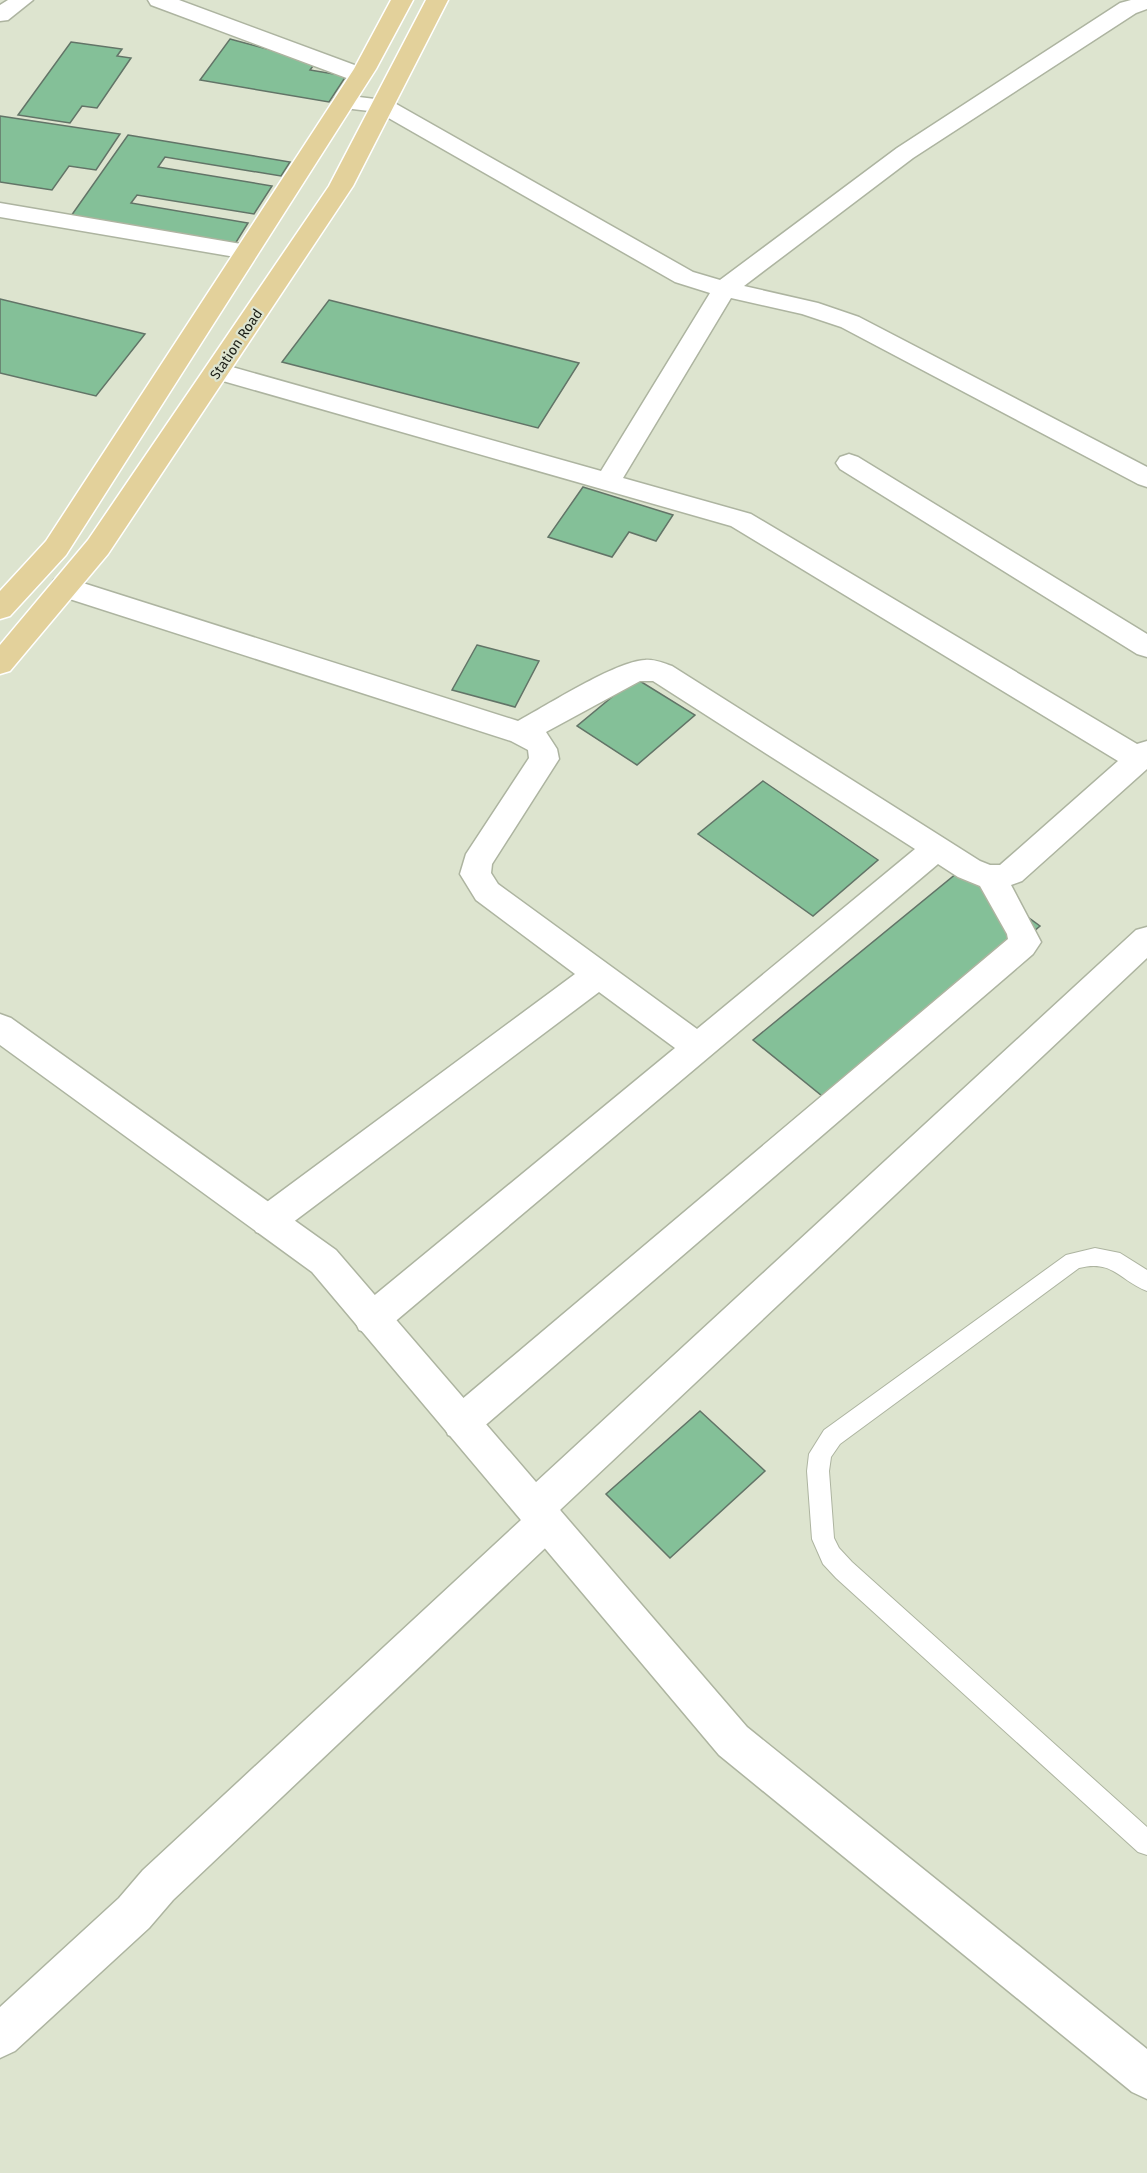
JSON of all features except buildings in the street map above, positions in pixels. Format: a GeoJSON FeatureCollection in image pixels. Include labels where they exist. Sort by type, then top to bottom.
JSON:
{"type":"FeatureCollection","features":[{"type":"Feature","properties":{"kind":"main road"},"geometry":{"type":"LineString","coordinates":[[0,609],[56,548],[343,102],[402,0]]}},
{"type":"Feature","properties":{"kind":"main road","name":"Station Road"},"geometry":{"type":"LineString","coordinates":[[0,664],[98,547],[340,186],[437,0]]}},
{"type":"Feature","properties":{"kind":"street"},"geometry":{"type":"LineString","coordinates":[[0,15],[22,0]]}},
{"type":"Feature","properties":{"kind":"street"},"geometry":{"type":"LineString","coordinates":[[159,0],[360,75]]}},
{"type":"Feature","properties":{"kind":"street"},"geometry":{"type":"LineString","coordinates":[[608,481],[724,289],[905,153],[1128,8],[1147,2]]}},
{"type":"Feature","properties":{"kind":"street"},"geometry":{"type":"LineString","coordinates":[[343,102],[382,106],[684,277],[822,312],[850,322],[1147,478]]}},
{"type":"Feature","properties":{"kind":"street"},"geometry":{"type":"LineString","coordinates":[[0,210],[247,252]]}},
{"type":"Feature","properties":{"kind":"street"},"geometry":{"type":"LineString","coordinates":[[218,371],[732,516],[752,525],[1143,755],[1011,873],[992,879],[969,869],[662,673],[650,669],[637,670],[626,675],[521,733]]}},
{"type":"Feature","properties":{"kind":"street"},"geometry":{"type":"LineString","coordinates":[[849,463],[1147,647]]}},
{"type":"Feature","properties":{"kind":"street"},"geometry":{"type":"LineString","coordinates":[[64,587],[521,733],[540,743],[544,750],[544,759],[477,862],[475,874],[487,892],[698,1047]]}},
{"type":"Feature","properties":{"kind":"street"},"geometry":{"type":"LineString","coordinates":[[372,1318],[937,848]]}},
{"type":"Feature","properties":{"kind":"street"},"geometry":{"type":"LineString","coordinates":[[461,1423],[1023,945],[1025,942],[1023,933],[992,879]]}},
{"type":"Feature","properties":{"kind":"street"},"geometry":{"type":"LineString","coordinates":[[0,2036],[126,1921],[158,1885],[541,1515],[1147,939]]}},
{"type":"Feature","properties":{"kind":"street"},"geometry":{"type":"LineString","coordinates":[[268,1221],[599,974]]}},
{"type":"Feature","properties":{"kind":"street"},"geometry":{"type":"LineString","coordinates":[[0,1027],[324,1262],[733,1741],[1147,2076]]}},
{"type":"Feature","properties":{"kind":"lane"},"geometry":{"type":"LineString","coordinates":[[1147,1282],[1118,1261],[1102,1255],[1086,1256],[1073,1261],[832,1437],[820,1454],[818,1471],[823,1539],[831,1556],[1147,1843]]}}]}
